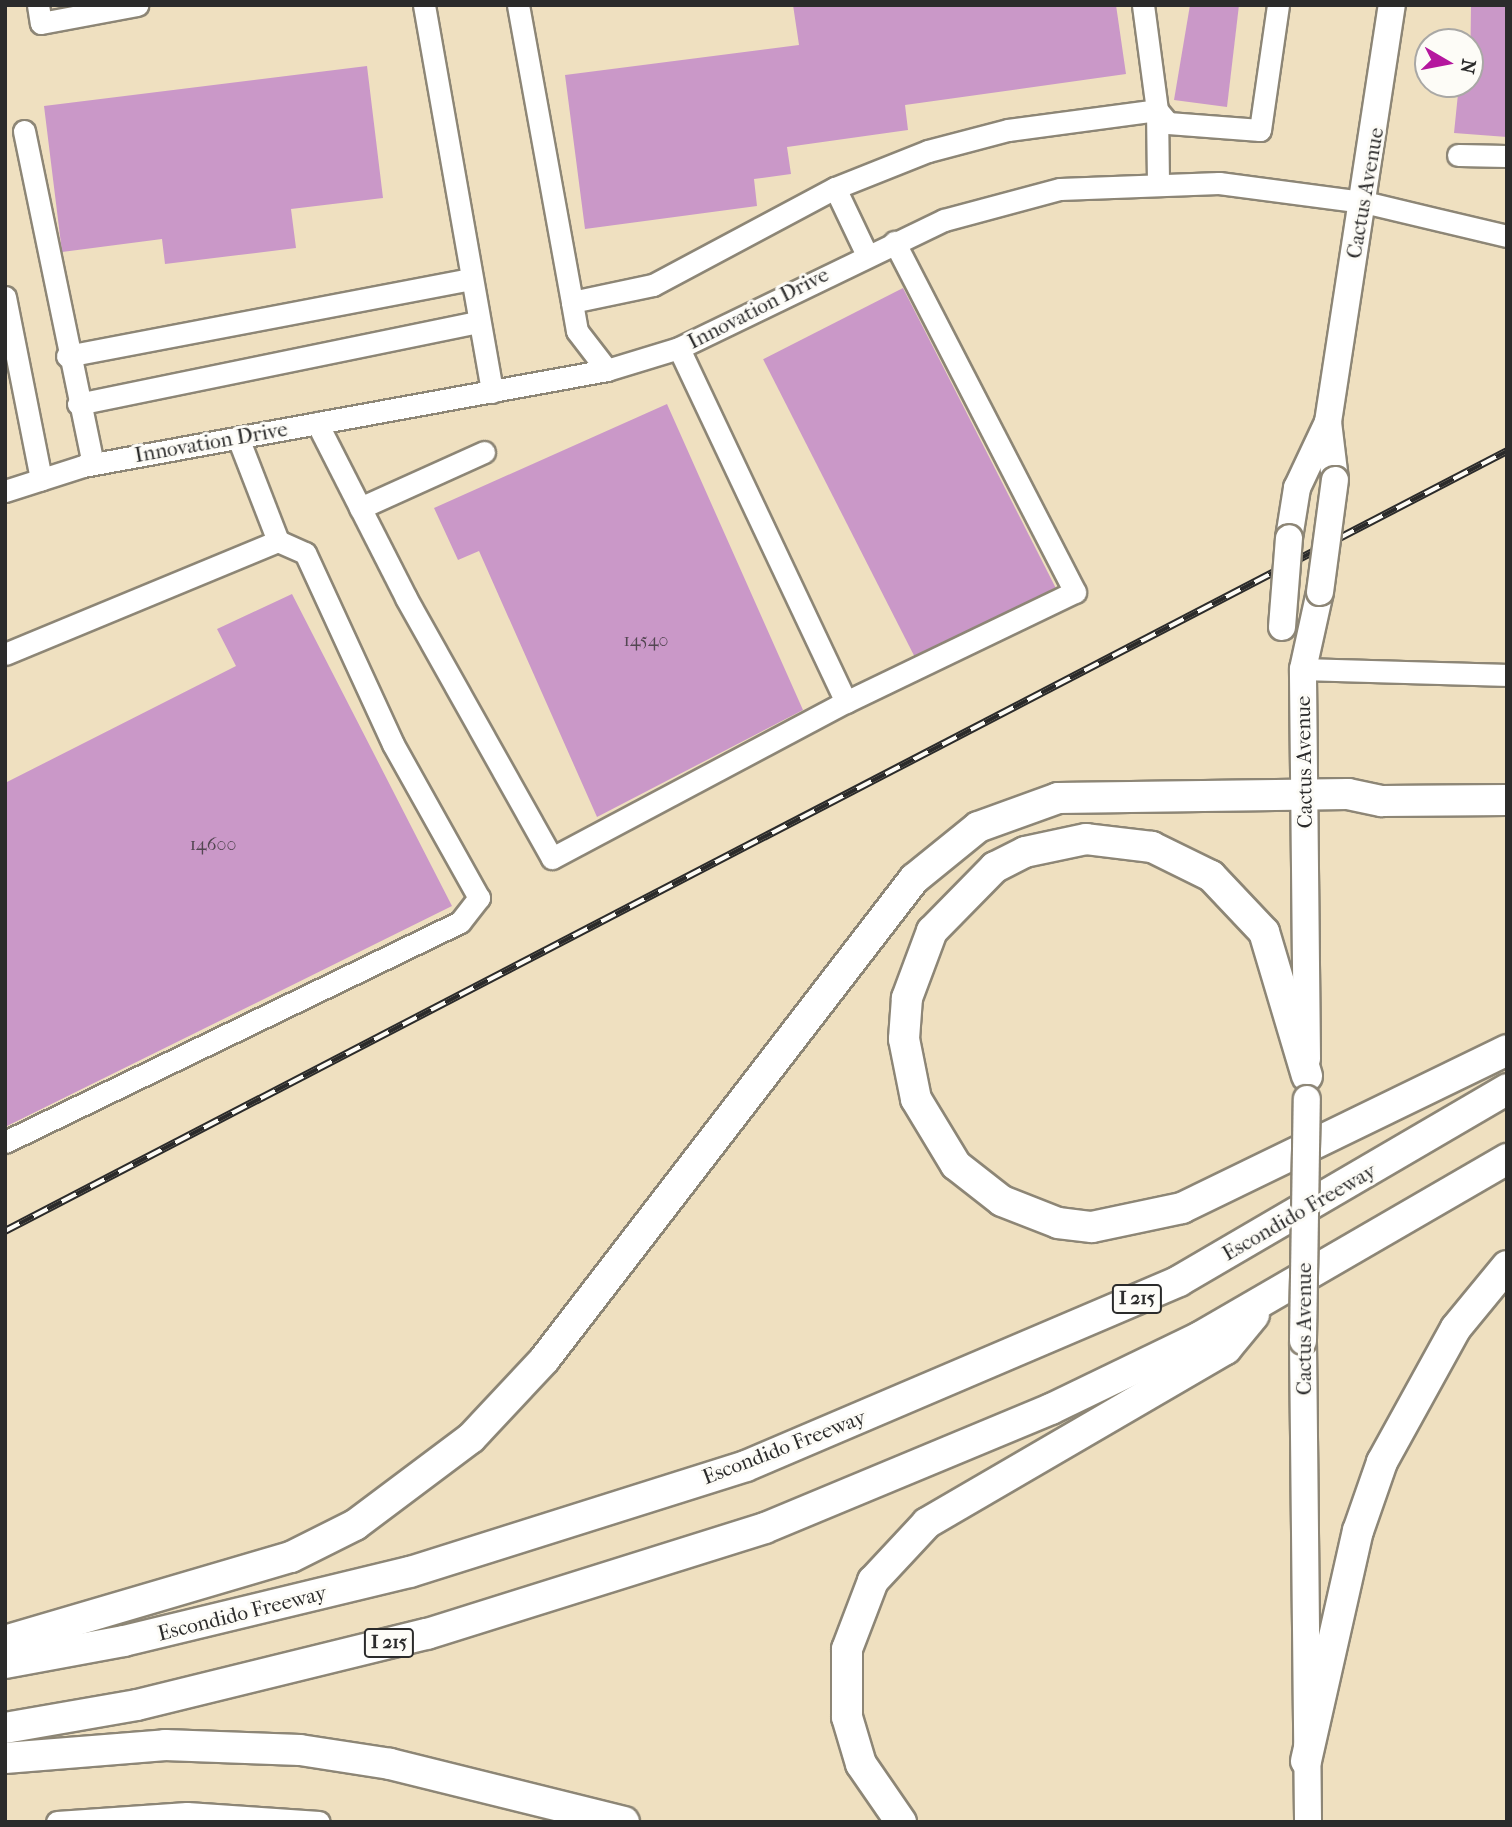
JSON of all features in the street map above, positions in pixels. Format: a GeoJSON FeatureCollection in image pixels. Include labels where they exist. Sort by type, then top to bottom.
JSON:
{"type":"FeatureCollection","features":[{"type":"Feature","properties":{"kind":"highway"},"geometry":{"type":"LineString","coordinates":[[5,1641],[291,1558],[355,1525],[471,1438],[544,1360],[914,879],[948,846],[1017,810],[1058,798],[1306,795],[1507,800]]}},
{"type":"Feature","properties":{"kind":"highway"},"geometry":{"type":"LineString","coordinates":[[1307,1088],[1264,932],[1212,876],[1152,847],[1086,839],[1025,852],[995,867],[932,931],[907,998],[904,1039],[916,1099],[956,1165],[1022,1210],[1091,1227],[1182,1208],[1507,1050]]}},
{"type":"Feature","properties":{"kind":"highway","name":"Escondido Freeway"},"geometry":{"type":"LineString","coordinates":[[5,1662],[124,1641],[410,1572],[746,1466],[1179,1281],[1507,1089]]}},
{"type":"Feature","properties":{"kind":"highway","name":"I 215"},"geometry":{"type":"LineString","coordinates":[[5,1728],[137,1704],[427,1634],[765,1528],[1051,1409],[1264,1303],[1507,1159]]}},
{"type":"Feature","properties":{"kind":"highway"},"geometry":{"type":"LineString","coordinates":[[1307,1760],[1358,1531],[1382,1462],[1456,1328],[1507,1266]]}},
{"type":"Feature","properties":{"kind":"highway"},"geometry":{"type":"LineString","coordinates":[[901,1822],[861,1764],[847,1717],[847,1649],[873,1581],[927,1523],[1226,1349],[1264,1303]]}},
{"type":"Feature","properties":{"kind":"highway"},"geometry":{"type":"LineString","coordinates":[[5,1758],[165,1745],[300,1750],[390,1764],[624,1822]]}},
{"type":"Feature","properties":{"kind":"highway"},"geometry":{"type":"LineString","coordinates":[[574,1810],[606,1822]]}},
{"type":"Feature","properties":{"kind":"main road","name":"Cactus Avenue"},"geometry":{"type":"LineString","coordinates":[[1303,669],[1282,627],[1297,488],[1328,422],[1364,202],[1392,5]]}},
{"type":"Feature","properties":{"kind":"main road","name":"Cactus Avenue"},"geometry":{"type":"LineString","coordinates":[[1308,1822],[1303,1341],[1307,1088],[1303,669],[1320,592],[1335,480],[1328,422]]}},
{"type":"Feature","properties":{"kind":"street"},"geometry":{"type":"LineString","coordinates":[[38,5],[41,23],[137,5]]}},
{"type":"Feature","properties":{"kind":"street"},"geometry":{"type":"LineString","coordinates":[[424,5],[476,322],[492,392]]}},
{"type":"Feature","properties":{"kind":"street"},"geometry":{"type":"LineString","coordinates":[[518,5],[577,331],[607,370]]}},
{"type":"Feature","properties":{"kind":"street"},"geometry":{"type":"LineString","coordinates":[[1143,5],[1157,110],[1158,183]]}},
{"type":"Feature","properties":{"kind":"street"},"geometry":{"type":"LineString","coordinates":[[1157,110],[1168,122],[1260,130],[1278,5]]}},
{"type":"Feature","properties":{"kind":"street"},"geometry":{"type":"LineString","coordinates":[[572,302],[653,285],[835,188],[928,151],[1008,130],[1157,110]]}},
{"type":"Feature","properties":{"kind":"street"},"geometry":{"type":"LineString","coordinates":[[23,131],[66,356],[93,464]]}},
{"type":"Feature","properties":{"kind":"street"},"geometry":{"type":"LineString","coordinates":[[1458,155],[1507,156]]}},
{"type":"Feature","properties":{"kind":"street","name":"Innovation Drive"},"geometry":{"type":"LineString","coordinates":[[5,491],[93,464],[607,370],[680,348],[866,253],[1009,201],[1060,190],[1158,183],[1219,183],[1364,202],[1507,236]]}},
{"type":"Feature","properties":{"kind":"street"},"geometry":{"type":"LineString","coordinates":[[835,188],[866,253]]}},
{"type":"Feature","properties":{"kind":"street"},"geometry":{"type":"LineString","coordinates":[[317,423],[360,508],[552,858],[846,702],[1076,592],[894,242]]}},
{"type":"Feature","properties":{"kind":"street"},"geometry":{"type":"LineString","coordinates":[[66,356],[469,279]]}},
{"type":"Feature","properties":{"kind":"street"},"geometry":{"type":"LineString","coordinates":[[5,297],[41,479]]}},
{"type":"Feature","properties":{"kind":"street"},"geometry":{"type":"LineString","coordinates":[[78,404],[476,322]]}},
{"type":"Feature","properties":{"kind":"street"},"geometry":{"type":"LineString","coordinates":[[680,348],[846,702]]}},
{"type":"Feature","properties":{"kind":"street"},"geometry":{"type":"LineString","coordinates":[[5,1142],[460,922],[479,898],[393,744],[305,553],[278,541],[238,438]]}},
{"type":"Feature","properties":{"kind":"street"},"geometry":{"type":"LineString","coordinates":[[360,508],[484,452]]}},
{"type":"Feature","properties":{"kind":"street"},"geometry":{"type":"LineString","coordinates":[[5,654],[278,541]]}},
{"type":"Feature","properties":{"kind":"street"},"geometry":{"type":"LineString","coordinates":[[1303,669],[1507,675]]}},
{"type":"Feature","properties":{"kind":"street"},"geometry":{"type":"LineString","coordinates":[[57,1822],[187,1813],[318,1822]]}},
{"type":"Feature","properties":{"kind":"building"},"geometry":{"type":"Polygon","coordinates":[[[793,5],[1116,5],[1126,74],[905,105],[908,130],[787,147],[791,174],[754,179],[757,206],[585,229],[565,75],[799,45],[793,5]]]}},
{"type":"Feature","properties":{"kind":"building"},"geometry":{"type":"Polygon","coordinates":[[[1190,5],[1239,5],[1227,107],[1174,100],[1190,5]]]}},
{"type":"Feature","properties":{"kind":"building"},"geometry":{"type":"Polygon","coordinates":[[[1471,5],[1507,5],[1507,137],[1454,133],[1458,98],[1484,98],[1484,28],[1471,28],[1471,5]]]}},
{"type":"Feature","properties":{"kind":"building"},"geometry":{"type":"Polygon","coordinates":[[[367,66],[383,198],[291,209],[296,248],[165,264],[162,239],[62,252],[44,106],[367,66]]]}},
{"type":"Feature","properties":{"kind":"building"},"geometry":{"type":"Polygon","coordinates":[[[903,288],[1056,587],[916,659],[763,359],[903,288]]]}},
{"type":"Feature","properties":{"kind":"building"},"geometry":{"type":"Polygon","coordinates":[[[667,404],[803,710],[597,817],[479,551],[458,560],[434,508],[667,404]]]}},
{"type":"Feature","properties":{"kind":"building"},"geometry":{"type":"Polygon","coordinates":[[[292,594],[452,906],[5,1127],[5,783],[236,666],[217,629],[292,594]]]}},
{"type":"Feature","properties":{"kind":"railway"},"geometry":{"type":"LineString","coordinates":[[5,1231],[1507,451]]}}]}
